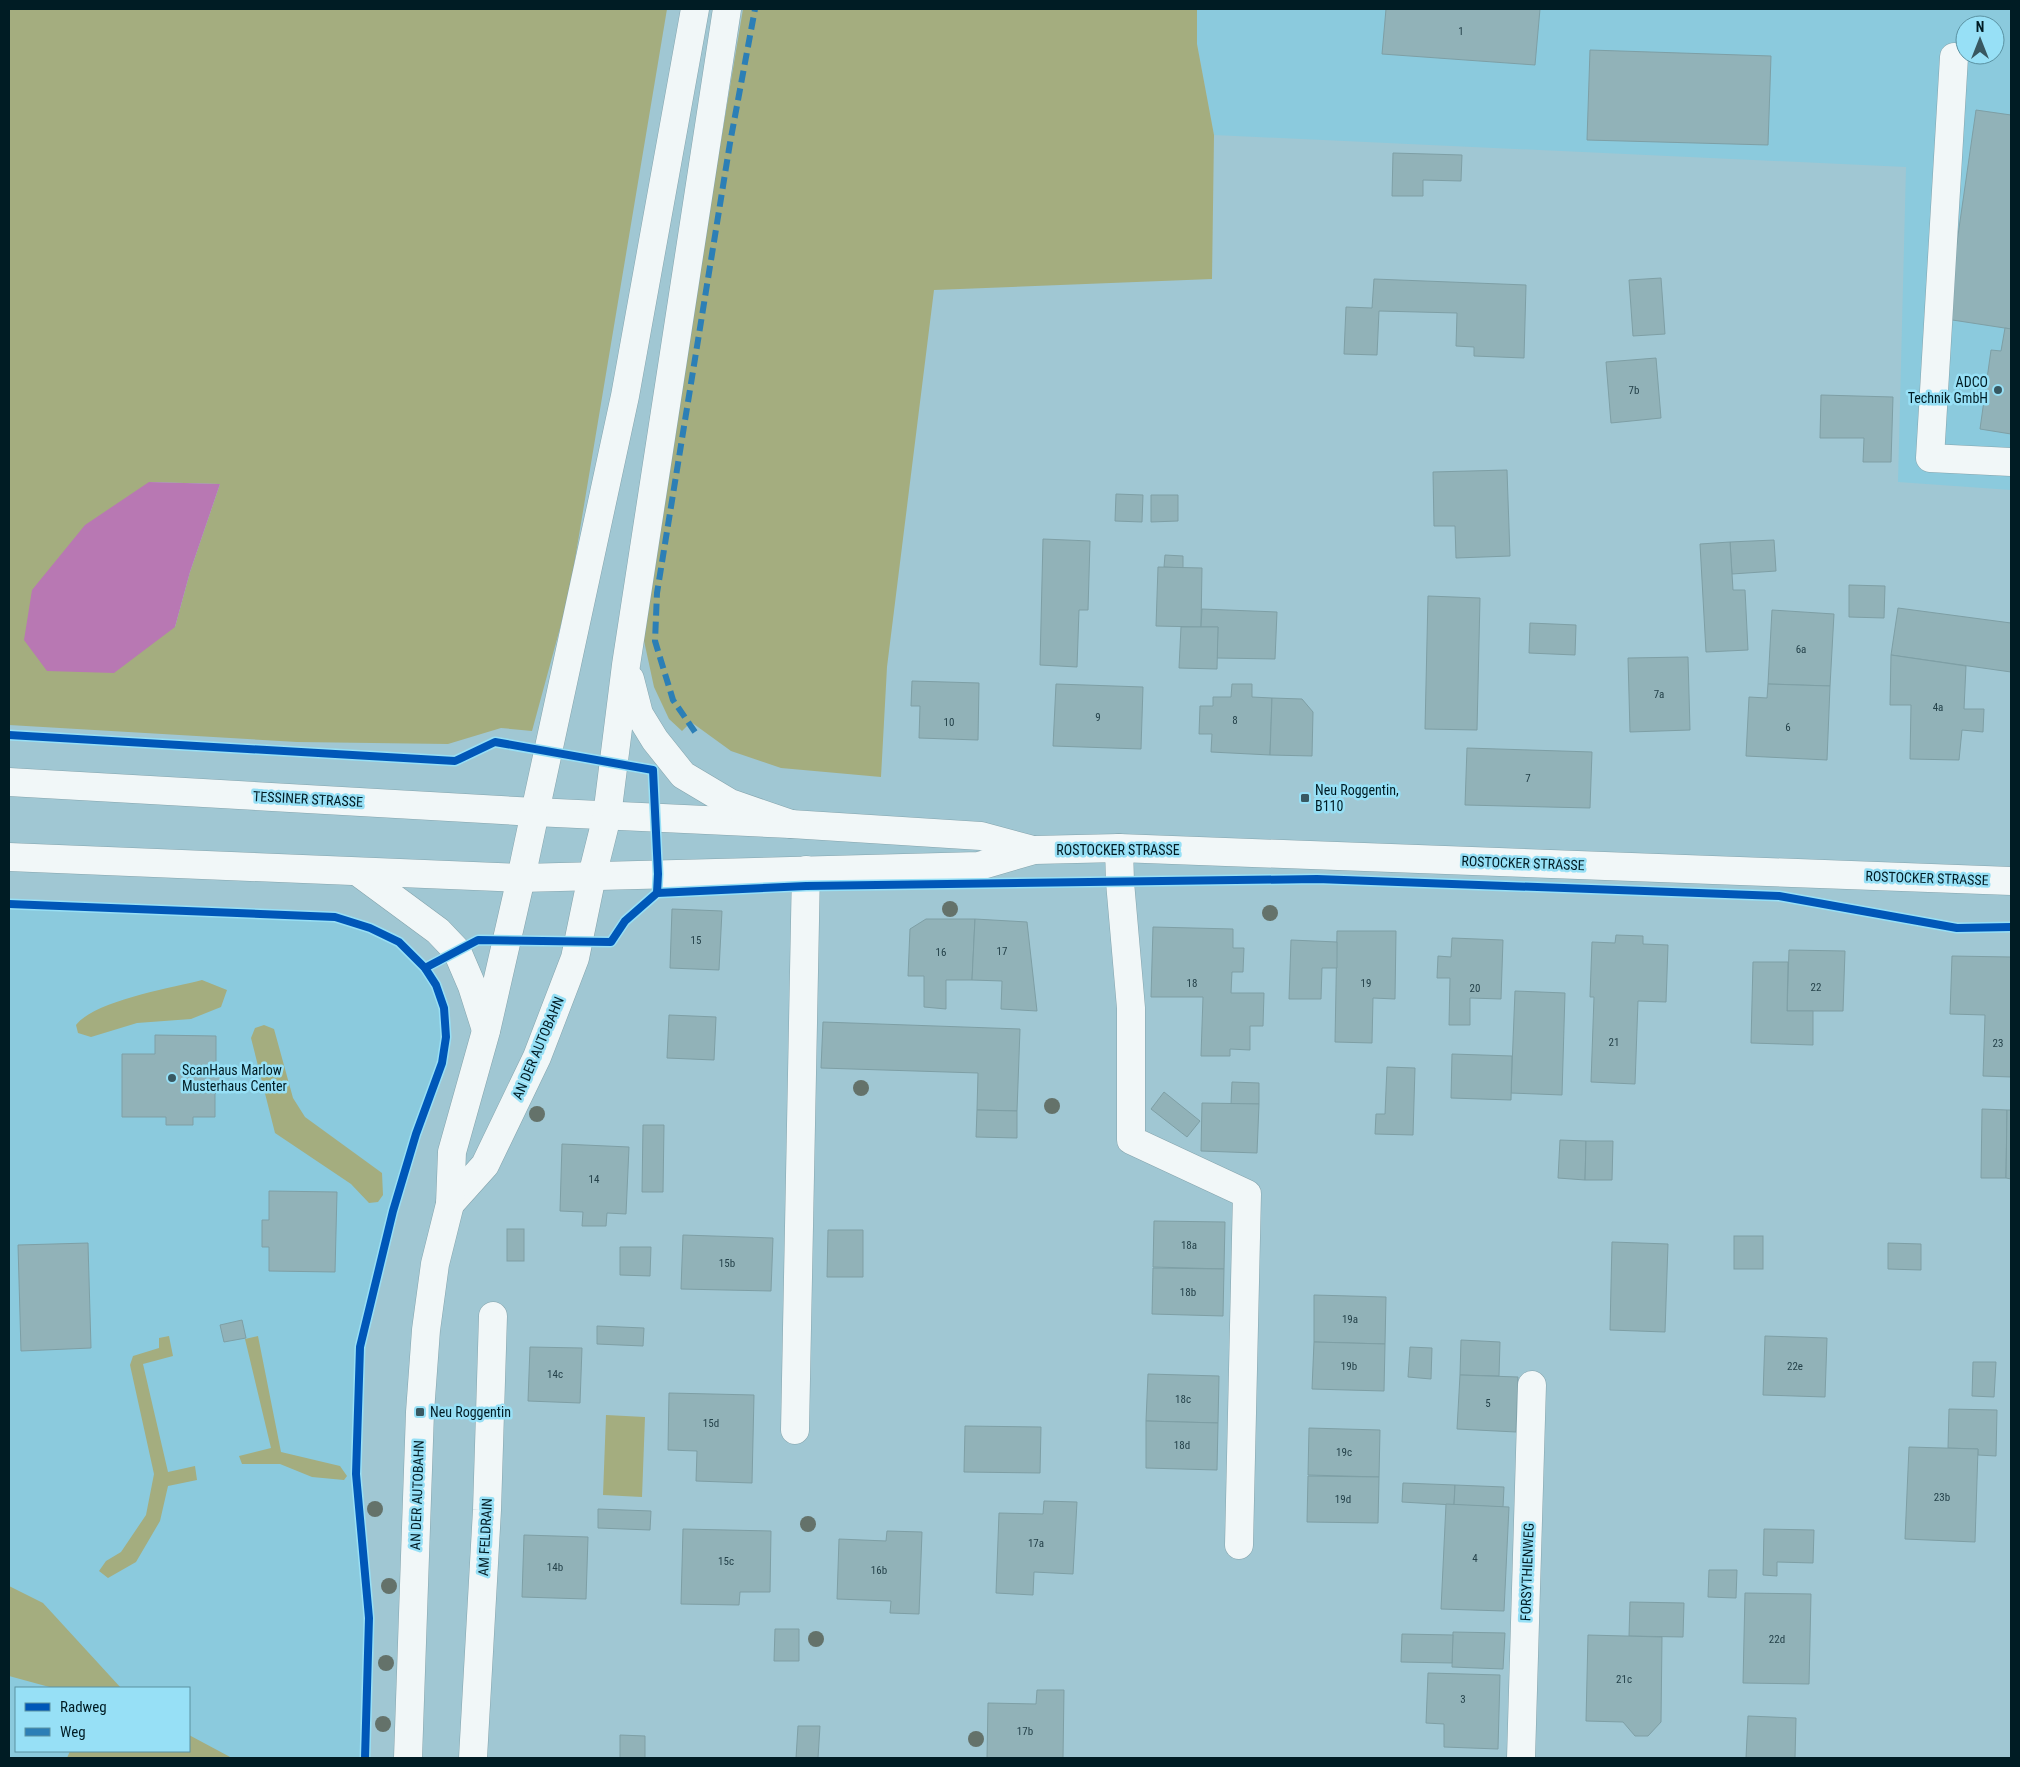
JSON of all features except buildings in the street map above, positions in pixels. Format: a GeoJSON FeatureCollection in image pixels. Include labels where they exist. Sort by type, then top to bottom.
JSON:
{"type":"FeatureCollection","features":[{"type":"Feature","properties":{"kind":"main road","name":"AN DER AUTOBAHN"},"geometry":{"type":"LineString","coordinates":[[408,1758],[419,1421],[424,1348],[435,1264],[450,1204],[452,1152],[486,1031],[626,396],[695,9]]}},
{"type":"Feature","properties":{"kind":"main road","name":"AN DER AUTOBAHN"},"geometry":{"type":"LineString","coordinates":[[450,1204],[485,1165],[537,1057],[575,958],[607,816],[626,665],[727,9]]}},
{"type":"Feature","properties":{"kind":"main road"},"geometry":{"type":"LineString","coordinates":[[1954,57],[1930,458],[2011,462]]}},
{"type":"Feature","properties":{"kind":"main road"},"geometry":{"type":"LineString","coordinates":[[626,665],[639,714],[655,740],[683,775],[730,803],[791,824]]}},
{"type":"Feature","properties":{"kind":"main road","name":"TESSINER STRASSE"},"geometry":{"type":"LineString","coordinates":[[9,782],[607,816]]}},
{"type":"Feature","properties":{"kind":"main road","name":"ROSTOCKER STRASSE"},"geometry":{"type":"LineString","coordinates":[[607,816],[791,824],[981,836],[1034,850]]}},
{"type":"Feature","properties":{"kind":"main road"},"geometry":{"type":"LineString","coordinates":[[1119,848],[1120,882],[1131,1008],[1131,1140],[1247,1194],[1239,1545]]}},
{"type":"Feature","properties":{"kind":"main road","name":"ROSTOCKER STRASSE"},"geometry":{"type":"LineString","coordinates":[[521,878],[979,866],[1034,850],[1119,848],[2011,881]]}},
{"type":"Feature","properties":{"kind":"main road"},"geometry":{"type":"LineString","coordinates":[[9,857],[521,878]]}},
{"type":"Feature","properties":{"kind":"main road"},"geometry":{"type":"LineString","coordinates":[[796,1430],[806,870]]}},
{"type":"Feature","properties":{"kind":"main road"},"geometry":{"type":"LineString","coordinates":[[358,872],[438,931],[457,951],[472,986],[486,1031]]}},
{"type":"Feature","properties":{"kind":"main road","name":"AM FELDRAIN"},"geometry":{"type":"LineString","coordinates":[[473,1758],[487,1510],[493,1316]]}},
{"type":"Feature","properties":{"kind":"main road","name":"FORSYTHIENWEG"},"geometry":{"type":"LineString","coordinates":[[1522,1758],[1532,1385]]}},
{"type":"Feature","properties":{"kind":"shaded area"},"geometry":{"type":"Polygon","coordinates":[[[1197,9],[2011,9],[2011,490],[1898,482],[1906,167],[1214,135],[1197,44],[1197,9]]]}},
{"type":"Feature","properties":{"kind":"shaded area"},"geometry":{"type":"Polygon","coordinates":[[[149,482],[220,484],[190,572],[175,627],[114,673],[47,671],[24,640],[32,590],[85,525],[149,482]]]}},
{"type":"Feature","properties":{"kind":"shaded area"},"geometry":{"type":"Polygon","coordinates":[[[9,907],[334,920],[369,930],[398,944],[423,970],[434,986],[442,1009],[443,1037],[440,1063],[415,1133],[391,1211],[358,1347],[354,1474],[367,1619],[362,1758],[9,1758],[9,907]]]}},
{"type":"Feature","properties":{"kind":"green space"},"geometry":{"type":"Polygon","coordinates":[[[9,9],[667,9],[569,595],[532,731],[501,728],[448,744],[297,742],[9,725],[9,9]],[[149,482],[175,627],[190,572],[220,484],[149,482]]]}},
{"type":"Feature","properties":{"kind":"green space"},"geometry":{"type":"Polygon","coordinates":[[[743,9],[1197,9],[1197,44],[1214,135],[1212,279],[934,290],[887,667],[881,777],[781,768],[731,751],[691,722],[682,731],[669,719],[654,687],[643,636],[654,542],[743,9]]]}},
{"type":"Feature","properties":{"kind":"green space"},"geometry":{"type":"Polygon","coordinates":[[[202,980],[227,990],[221,1007],[191,1019],[137,1023],[91,1037],[78,1033],[76,1025],[99,1009],[134,996],[202,980]]]}},
{"type":"Feature","properties":{"kind":"green space"},"geometry":{"type":"Polygon","coordinates":[[[264,1025],[274,1029],[293,1098],[305,1117],[382,1173],[383,1195],[378,1202],[369,1203],[351,1184],[275,1133],[251,1038],[255,1028],[264,1025]]]}},
{"type":"Feature","properties":{"kind":"green space"},"geometry":{"type":"Polygon","coordinates":[[[169,1336],[173,1356],[143,1364],[168,1472],[195,1466],[197,1480],[168,1486],[160,1521],[136,1562],[108,1578],[99,1571],[106,1561],[121,1552],[146,1515],[154,1474],[130,1365],[133,1356],[159,1348],[159,1338],[169,1336]]]}},
{"type":"Feature","properties":{"kind":"green space"},"geometry":{"type":"Polygon","coordinates":[[[258,1336],[281,1452],[340,1466],[347,1476],[344,1480],[312,1477],[280,1464],[242,1464],[239,1456],[271,1448],[245,1339],[258,1336]]]}},
{"type":"Feature","properties":{"kind":"green space"},"geometry":{"type":"Polygon","coordinates":[[[606,1415],[645,1417],[642,1497],[603,1495],[606,1415]]]}},
{"type":"Feature","properties":{"kind":"green space"},"geometry":{"type":"Polygon","coordinates":[[[9,1586],[43,1603],[120,1687],[49,1687],[9,1676],[9,1586]]]}},
{"type":"Feature","properties":{"kind":"green space"},"geometry":{"type":"Polygon","coordinates":[[[190,1736],[232,1758],[67,1758],[70,1752],[190,1752],[190,1736]]]}},
{"type":"Feature","properties":{"kind":"marked path"},"geometry":{"type":"LineString","coordinates":[[695,732],[673,700],[655,641],[657,593],[730,143],[755,9]]}},
{"type":"Feature","properties":{"kind":"cycle path"},"geometry":{"type":"LineString","coordinates":[[9,735],[455,761],[495,742],[653,770],[658,874],[657,893]]}},
{"type":"Feature","properties":{"kind":"cycle path"},"geometry":{"type":"LineString","coordinates":[[425,968],[478,940],[611,942],[625,921],[657,893],[806,886],[1317,879],[1779,896],[1957,928],[2011,927]]}},
{"type":"Feature","properties":{"kind":"cycle path"},"geometry":{"type":"LineString","coordinates":[[9,904],[335,917],[370,928],[399,942],[425,968],[436,985],[444,1008],[446,1037],[442,1063],[416,1134],[393,1211],[360,1347],[356,1474],[369,1618],[365,1758]]}},
{"type":"Feature","properties":{"kind":"place","name":"ADCO Technik GmbH"},"geometry":{"type":"Point","coordinates":[1998,390]}},
{"type":"Feature","properties":{"kind":"place","name":"Neu Roggentin, B110"},"geometry":{"type":"Point","coordinates":[1305,798]}},
{"type":"Feature","properties":{"kind":"place","name":"ScanHaus Marlow Musterhaus Center"},"geometry":{"type":"Point","coordinates":[172,1078]}},
{"type":"Feature","properties":{"kind":"place","name":"Neu Roggentin"},"geometry":{"type":"Point","coordinates":[420,1412]}}]}
